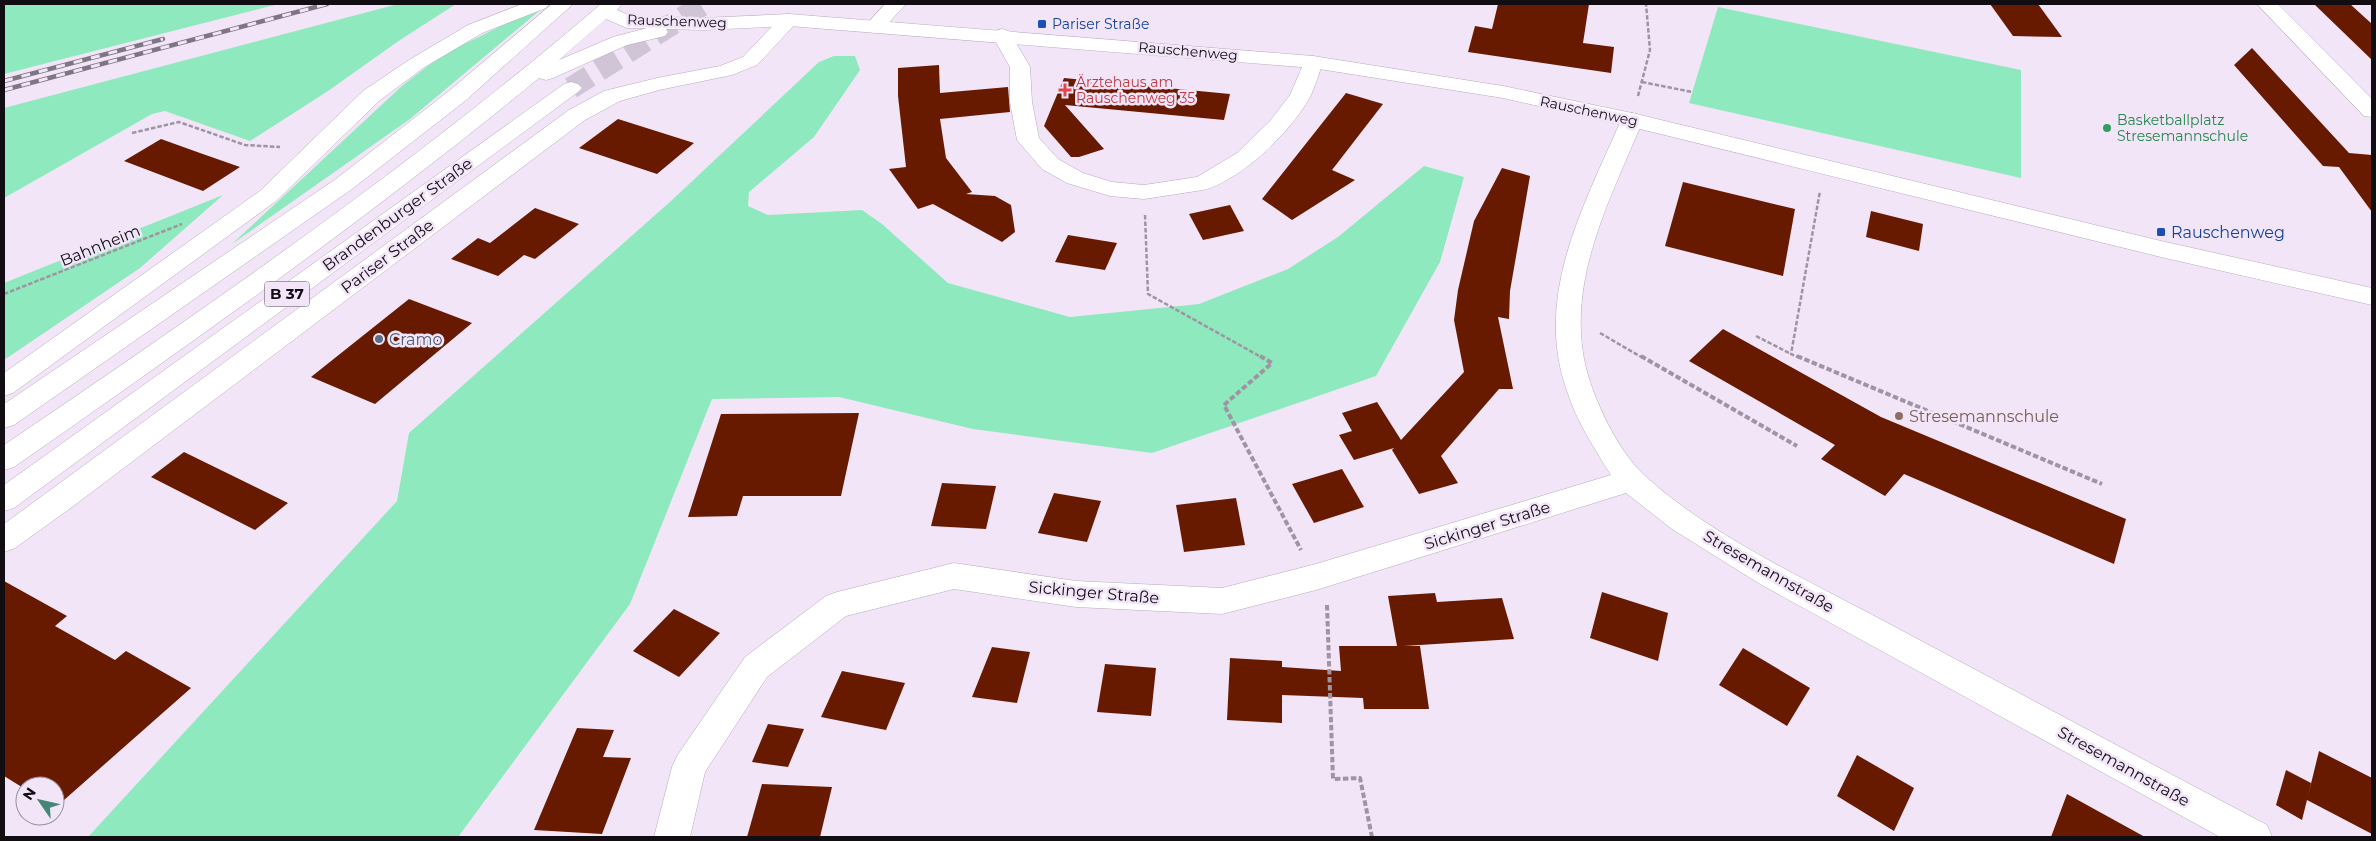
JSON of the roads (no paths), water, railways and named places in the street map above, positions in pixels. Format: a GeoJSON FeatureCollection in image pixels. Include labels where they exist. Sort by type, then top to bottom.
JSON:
{"type":"FeatureCollection","features":[{"type":"Feature","properties":{"kind":"street"},"geometry":{"type":"LineString","coordinates":[[4,386],[268,196],[371,96],[416,64],[475,29],[554,4]]}},
{"type":"Feature","properties":{"kind":"street"},"geometry":{"type":"LineString","coordinates":[[4,418],[344,184],[456,96],[554,4]]}},
{"type":"Feature","properties":{"kind":"street","name":"Rauschenweg"},"geometry":{"type":"LineString","coordinates":[[554,4],[608,7],[626,22],[702,13],[1002,35],[1313,62],[1504,92],[1632,120],[2145,245],[2372,297]]}},
{"type":"Feature","properties":{"kind":"street"},"geometry":{"type":"LineString","coordinates":[[875,26],[896,4]]}},
{"type":"Feature","properties":{"kind":"street"},"geometry":{"type":"LineString","coordinates":[[2267,4],[2372,111]]}},
{"type":"Feature","properties":{"kind":"street"},"geometry":{"type":"LineString","coordinates":[[4,459],[149,359],[380,194],[516,88],[608,7]]}},
{"type":"Feature","properties":{"kind":"street"},"geometry":{"type":"LineString","coordinates":[[516,88],[620,41],[702,13]]}},
{"type":"Feature","properties":{"kind":"street","name":"Pariser Straße"},"geometry":{"type":"LineString","coordinates":[[4,540],[70,493],[577,115],[612,96],[657,84],[725,71],[750,62],[789,20]]}},
{"type":"Feature","properties":{"kind":"street"},"geometry":{"type":"LineString","coordinates":[[1002,35],[1020,67],[1021,102],[1028,140],[1050,164],[1075,178],[1110,190],[1144,192],[1203,183],[1245,158],[1278,126],[1300,95],[1313,62]]}},
{"type":"Feature","properties":{"kind":"street","name":"Brandenburger Straße"},"geometry":{"type":"LineString","coordinates":[[4,500],[571,88]]}},
{"type":"Feature","properties":{"kind":"street","name":"Stresemannstraße"},"geometry":{"type":"LineString","coordinates":[[1632,120],[1599,198],[1573,270],[1568,299],[1567,332],[1570,360],[1580,395],[1600,435],[1631,480],[1703,535],[1771,575],[2254,837]]}},
{"type":"Feature","properties":{"kind":"street","name":"Sickinger Straße"},"geometry":{"type":"LineString","coordinates":[[672,837],[689,768],[756,667],[837,605],[954,576],[1076,594],[1222,601],[1316,577],[1631,480]]}},
{"type":"Feature","properties":{"kind":"tunnel"},"geometry":{"type":"LineString","coordinates":[[571,88],[704,4]]}},
{"type":"Feature","properties":{"kind":"railway"},"geometry":{"type":"LineString","coordinates":[[4,90],[327,4]]}},
{"type":"Feature","properties":{"kind":"railway"},"geometry":{"type":"LineString","coordinates":[[4,81],[163,39]]}},
{"type":"Feature","properties":{"kind":"place","name":"Pariser Straße"},"geometry":{"type":"Point","coordinates":[1042,24]}},
{"type":"Feature","properties":{"kind":"place","name":"Ärztehaus am Rauschenweg 35"},"geometry":{"type":"Point","coordinates":[1065,90]}},
{"type":"Feature","properties":{"kind":"place","name":"Basketballplatz Stresemannschule"},"geometry":{"type":"Point","coordinates":[2107,128]}},
{"type":"Feature","properties":{"kind":"place","name":"Rauschenweg"},"geometry":{"type":"Point","coordinates":[2161,232]}},
{"type":"Feature","properties":{"kind":"place","name":"Cramo"},"geometry":{"type":"Point","coordinates":[379,339]}},
{"type":"Feature","properties":{"kind":"place","name":"Stresemannschule"},"geometry":{"type":"Point","coordinates":[1899,416]}}]}
